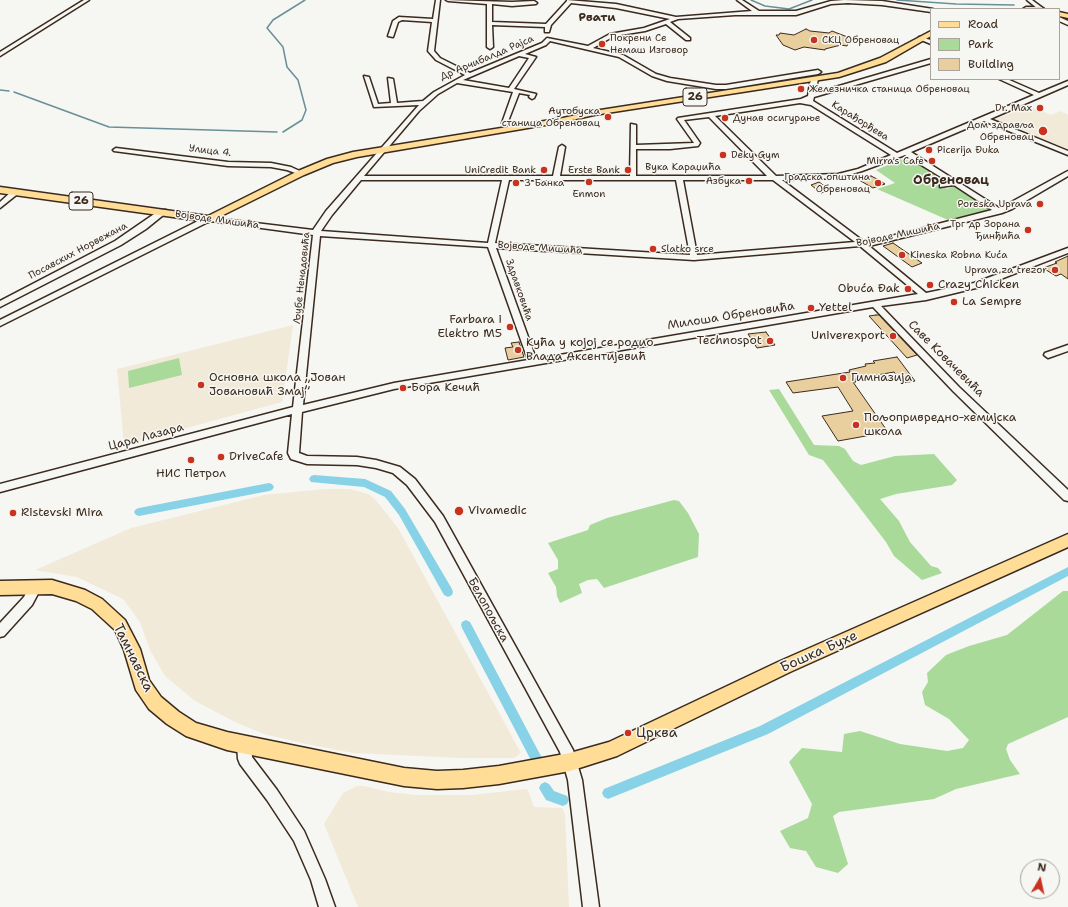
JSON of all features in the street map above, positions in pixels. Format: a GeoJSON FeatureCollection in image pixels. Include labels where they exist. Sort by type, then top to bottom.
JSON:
{"type":"FeatureCollection","features":[{"type":"Feature","properties":{"kind":"main road","name":"26"},"geometry":{"type":"LineString","coordinates":[[209,219],[301,173],[344,157],[559,120],[614,109],[800,82],[815,82],[879,62],[930,34]]}},
{"type":"Feature","properties":{"kind":"main road","name":"Војводе Мишића"},"geometry":{"type":"LineString","coordinates":[[0,190],[209,219]]}},
{"type":"Feature","properties":{"kind":"main road","name":"Бошка Бухе"},"geometry":{"type":"LineString","coordinates":[[244,744],[404,777],[437,780],[499,775],[570,762],[612,750],[784,667],[1068,540]]}},
{"type":"Feature","properties":{"kind":"main road","name":"Тамнавска"},"geometry":{"type":"LineString","coordinates":[[0,588],[36,586],[52,587],[80,595],[108,613],[120,625],[132,649],[142,684],[156,703],[173,718],[192,730],[244,744]]}},
{"type":"Feature","properties":{"kind":"street"},"geometry":{"type":"LineString","coordinates":[[0,54],[87,0]]}},
{"type":"Feature","properties":{"kind":"street"},"geometry":{"type":"LineString","coordinates":[[438,0],[430,47],[432,53],[438,58],[470,75]]}},
{"type":"Feature","properties":{"kind":"street"},"geometry":{"type":"LineString","coordinates":[[448,0],[534,3]]}},
{"type":"Feature","properties":{"kind":"street"},"geometry":{"type":"LineString","coordinates":[[740,0],[758,13]]}},
{"type":"Feature","properties":{"kind":"street"},"geometry":{"type":"LineString","coordinates":[[1026,0],[1030,6],[1028,8]]}},
{"type":"Feature","properties":{"kind":"street"},"geometry":{"type":"LineString","coordinates":[[1029,0],[1040,8]]}},
{"type":"Feature","properties":{"kind":"street"},"geometry":{"type":"LineString","coordinates":[[547,26],[569,1],[616,6],[677,18]]}},
{"type":"Feature","properties":{"kind":"street"},"geometry":{"type":"LineString","coordinates":[[588,48],[612,36],[645,29],[677,18],[714,14],[801,12],[830,3],[844,1],[882,3],[930,10]]}},
{"type":"Feature","properties":{"kind":"street"},"geometry":{"type":"LineString","coordinates":[[489,2],[490,47]]}},
{"type":"Feature","properties":{"kind":"street"},"geometry":{"type":"LineString","coordinates":[[1068,16],[1065,20],[1068,23]]}},
{"type":"Feature","properties":{"kind":"street"},"geometry":{"type":"LineString","coordinates":[[391,36],[396,21],[401,18],[434,21]]}},
{"type":"Feature","properties":{"kind":"street"},"geometry":{"type":"LineString","coordinates":[[667,22],[688,39]]}},
{"type":"Feature","properties":{"kind":"street"},"geometry":{"type":"LineString","coordinates":[[489,23],[547,26]]}},
{"type":"Feature","properties":{"kind":"street"},"geometry":{"type":"LineString","coordinates":[[547,26],[549,39],[628,59],[660,78],[678,82],[726,88],[815,82],[820,89],[829,90]]}},
{"type":"Feature","properties":{"kind":"street"},"geometry":{"type":"LineString","coordinates":[[921,38],[930,42]]}},
{"type":"Feature","properties":{"kind":"street","name":"Др Арчибалда Рајса"},"geometry":{"type":"LineString","coordinates":[[384,149],[424,103],[438,91],[456,81],[544,44],[549,39]]}},
{"type":"Feature","properties":{"kind":"street"},"geometry":{"type":"LineString","coordinates":[[505,123],[513,91],[533,58],[520,55]]}},
{"type":"Feature","properties":{"kind":"street"},"geometry":{"type":"LineString","coordinates":[[811,96],[930,61]]}},
{"type":"Feature","properties":{"kind":"street"},"geometry":{"type":"LineString","coordinates":[[366,77],[375,105],[424,103]]}},
{"type":"Feature","properties":{"kind":"street"},"geometry":{"type":"LineString","coordinates":[[390,79],[394,105]]}},
{"type":"Feature","properties":{"kind":"street"},"geometry":{"type":"LineString","coordinates":[[1004,80],[1038,95]]}},
{"type":"Feature","properties":{"kind":"street"},"geometry":{"type":"LineString","coordinates":[[456,81],[533,94],[532,98]]}},
{"type":"Feature","properties":{"kind":"street","name":"Карађорђева"},"geometry":{"type":"LineString","coordinates":[[813,103],[811,96],[815,82]]}},
{"type":"Feature","properties":{"kind":"street","name":"Вука Караџића"},"geometry":{"type":"LineString","coordinates":[[361,178],[774,178],[843,175],[868,168],[1068,83]]}},
{"type":"Feature","properties":{"kind":"street","name":"Карађорђева"},"geometry":{"type":"LineString","coordinates":[[803,101],[811,96]]}},
{"type":"Feature","properties":{"kind":"street","name":"Карађорђева"},"geometry":{"type":"LineString","coordinates":[[633,147],[696,145],[697,143],[680,120],[790,101],[803,101],[813,103],[897,156]]}},
{"type":"Feature","properties":{"kind":"street"},"geometry":{"type":"LineString","coordinates":[[710,114],[774,178],[862,244],[926,297]]}},
{"type":"Feature","properties":{"kind":"street"},"geometry":{"type":"LineString","coordinates":[[985,118],[1068,153]]}},
{"type":"Feature","properties":{"kind":"street"},"geometry":{"type":"LineString","coordinates":[[633,124],[633,177]]}},
{"type":"Feature","properties":{"kind":"street"},"geometry":{"type":"LineString","coordinates":[[556,177],[562,147]]}},
{"type":"Feature","properties":{"kind":"street","name":"Љубе Ненадовића"},"geometry":{"type":"LineString","coordinates":[[299,409],[318,228],[384,149]]}},
{"type":"Feature","properties":{"kind":"street","name":"Улица 4."},"geometry":{"type":"LineString","coordinates":[[116,150],[228,164],[271,165],[289,168],[301,173]]}},
{"type":"Feature","properties":{"kind":"street"},"geometry":{"type":"LineString","coordinates":[[906,152],[999,211]]}},
{"type":"Feature","properties":{"kind":"street","name":"Војводе Мишића"},"geometry":{"type":"LineString","coordinates":[[209,219],[317,234],[694,258],[862,244],[999,211],[1009,207],[1068,173]]}},
{"type":"Feature","properties":{"kind":"street"},"geometry":{"type":"LineString","coordinates":[[491,245],[506,177]]}},
{"type":"Feature","properties":{"kind":"street"},"geometry":{"type":"LineString","coordinates":[[679,177],[694,258]]}},
{"type":"Feature","properties":{"kind":"street"},"geometry":{"type":"LineString","coordinates":[[942,186],[955,183]]}},
{"type":"Feature","properties":{"kind":"street"},"geometry":{"type":"LineString","coordinates":[[0,206],[16,192]]}},
{"type":"Feature","properties":{"kind":"street","name":"Посавских Норвежана"},"geometry":{"type":"LineString","coordinates":[[0,304],[118,243],[137,232],[163,212]]}},
{"type":"Feature","properties":{"kind":"street"},"geometry":{"type":"LineString","coordinates":[[0,323],[209,219]]}},
{"type":"Feature","properties":{"kind":"street","name":"Здравковића"},"geometry":{"type":"LineString","coordinates":[[491,245],[533,363]]}},
{"type":"Feature","properties":{"kind":"street","name":"Милоша Обреновића"},"geometry":{"type":"LineString","coordinates":[[299,409],[416,382],[926,297],[977,285],[1068,250]]}},
{"type":"Feature","properties":{"kind":"street","name":"Саве Ковачевића"},"geometry":{"type":"LineString","coordinates":[[876,306],[956,389],[1068,497]]}},
{"type":"Feature","properties":{"kind":"street"},"geometry":{"type":"LineString","coordinates":[[1048,355],[1068,348]]}},
{"type":"Feature","properties":{"kind":"street","name":"Цара Лазара"},"geometry":{"type":"LineString","coordinates":[[0,488],[299,409]]}},
{"type":"Feature","properties":{"kind":"street","name":"Белопољска"},"geometry":{"type":"LineString","coordinates":[[299,409],[293,453],[294,456],[307,460],[357,461],[376,464],[396,470],[411,482],[438,519],[561,740],[570,762],[576,787],[591,907]]}},
{"type":"Feature","properties":{"kind":"street"},"geometry":{"type":"LineString","coordinates":[[0,632],[28,601],[36,586]]}},
{"type":"Feature","properties":{"kind":"street"},"geometry":{"type":"LineString","coordinates":[[244,744],[245,759],[272,795],[299,836],[318,879],[327,907]]}},
{"type":"Feature","properties":{"kind":"shaded area","name":"Дом здравља Обреновац"},"geometry":{"type":"Polygon","coordinates":[[[1029,106],[1051,115],[1061,111],[1068,115],[1068,150],[993,120],[1029,106]]]}},
{"type":"Feature","properties":{"kind":"shaded area","name":"Основна школа „Јован Јовановић Змај”"},"geometry":{"type":"Polygon","coordinates":[[[293,325],[282,402],[124,445],[117,369],[293,325]]]}},
{"type":"Feature","properties":{"kind":"shaded area"},"geometry":{"type":"Polygon","coordinates":[[[325,489],[350,489],[368,494],[375,499],[398,528],[521,753],[514,758],[462,758],[353,753],[264,734],[235,722],[195,701],[165,676],[150,650],[140,622],[123,599],[77,577],[35,570],[131,528],[264,495],[325,489]]]}},
{"type":"Feature","properties":{"kind":"shaded area"},"geometry":{"type":"Polygon","coordinates":[[[357,786],[415,795],[472,795],[525,789],[528,790],[534,807],[562,808],[565,814],[569,907],[358,907],[324,824],[343,793],[357,786]]]}},
{"type":"Feature","properties":{"kind":"green space"},"geometry":{"type":"Polygon","coordinates":[[[907,157],[938,177],[932,180],[947,189],[954,186],[992,210],[948,220],[877,189],[895,183],[876,170],[907,157]]]}},
{"type":"Feature","properties":{"kind":"green space"},"geometry":{"type":"Polygon","coordinates":[[[179,358],[182,375],[129,388],[128,371],[179,358]]]}},
{"type":"Feature","properties":{"kind":"green space"},"geometry":{"type":"Polygon","coordinates":[[[779,389],[814,445],[839,446],[845,449],[853,461],[861,465],[895,456],[934,454],[957,480],[952,485],[896,494],[880,499],[899,521],[910,542],[931,566],[938,568],[942,573],[922,580],[894,556],[886,542],[823,460],[809,455],[769,390],[779,389]]]}},
{"type":"Feature","properties":{"kind":"green space"},"geometry":{"type":"Polygon","coordinates":[[[674,500],[679,501],[688,513],[699,534],[698,557],[604,588],[597,579],[588,580],[579,584],[582,593],[560,603],[557,596],[556,587],[548,573],[558,569],[558,560],[548,543],[588,530],[590,525],[607,518],[674,500]]]}},
{"type":"Feature","properties":{"kind":"green space"},"geometry":{"type":"Polygon","coordinates":[[[1063,591],[1068,591],[1068,717],[1008,744],[1006,749],[1010,760],[1020,774],[956,789],[934,799],[839,812],[833,816],[848,864],[838,873],[816,867],[806,851],[790,848],[780,831],[808,818],[812,804],[789,762],[802,748],[842,752],[844,734],[860,731],[900,744],[947,751],[963,748],[969,740],[949,719],[925,705],[922,692],[928,682],[927,673],[946,655],[969,646],[1007,635],[1063,591]]]}},
{"type":"Feature","properties":{"kind":"building","name":"СКЦ Обреновац"},"geometry":{"type":"Polygon","coordinates":[[[806,29],[810,31],[829,33],[832,31],[850,38],[847,46],[841,45],[825,50],[804,47],[795,50],[783,45],[776,35],[779,35],[780,33],[794,35],[806,29]]]}},
{"type":"Feature","properties":{"kind":"building","name":"Градска општина Обреновац"},"geometry":{"type":"Polygon","coordinates":[[[871,176],[885,184],[873,188],[859,180],[871,176]]]}},
{"type":"Feature","properties":{"kind":"building"},"geometry":{"type":"Polygon","coordinates":[[[819,182],[830,190],[821,193],[811,185],[819,182]]]}},
{"type":"Feature","properties":{"kind":"building","name":"Kineska Robna Kuća"},"geometry":{"type":"Polygon","coordinates":[[[893,243],[922,263],[912,267],[883,246],[893,243]]]}},
{"type":"Feature","properties":{"kind":"building"},"geometry":{"type":"Polygon","coordinates":[[[1068,256],[1068,279],[1061,274],[1056,276],[1043,268],[1057,263],[1055,262],[1068,256]]]}},
{"type":"Feature","properties":{"kind":"building","name":"Univerexport"},"geometry":{"type":"Polygon","coordinates":[[[879,315],[917,355],[907,358],[869,316],[879,315]]]}},
{"type":"Feature","properties":{"kind":"building"},"geometry":{"type":"Polygon","coordinates":[[[766,332],[775,345],[757,348],[748,334],[766,332]]]}},
{"type":"Feature","properties":{"kind":"building","name":"Кућа у којој се родио Влада Аксентијевић"},"geometry":{"type":"Polygon","coordinates":[[[519,342],[524,357],[508,360],[505,348],[513,347],[511,343],[519,342]]]}},
{"type":"Feature","properties":{"kind":"building"},"geometry":{"type":"Polygon","coordinates":[[[897,357],[915,381],[902,383],[894,372],[855,379],[856,382],[853,382],[888,432],[838,441],[822,416],[853,411],[838,387],[793,393],[786,382],[850,372],[849,370],[866,366],[865,364],[875,363],[873,361],[897,357]]]}},
{"type":"Feature","properties":{"kind":"waterway"},"geometry":{"type":"LineString","coordinates":[[283,132],[302,120],[306,110],[298,80],[287,67],[283,47],[267,28],[273,20],[305,0]]}},
{"type":"Feature","properties":{"kind":"waterway"},"geometry":{"type":"LineString","coordinates":[[751,0],[765,6],[789,9],[812,0]]}},
{"type":"Feature","properties":{"kind":"waterway"},"geometry":{"type":"LineString","coordinates":[[897,0],[956,4],[1014,5]]}},
{"type":"Feature","properties":{"kind":"waterway"},"geometry":{"type":"LineString","coordinates":[[0,90],[9,91]]}},
{"type":"Feature","properties":{"kind":"waterway"},"geometry":{"type":"LineString","coordinates":[[14,92],[109,127],[277,132]]}},
{"type":"Feature","properties":{"kind":"waterway"},"geometry":{"type":"LineString","coordinates":[[314,479],[365,483],[388,494],[402,512],[448,592]]}},
{"type":"Feature","properties":{"kind":"waterway"},"geometry":{"type":"LineString","coordinates":[[139,512],[269,487]]}},
{"type":"Feature","properties":{"kind":"waterway"},"geometry":{"type":"LineString","coordinates":[[608,793],[764,730],[1068,571]]}},
{"type":"Feature","properties":{"kind":"waterway"},"geometry":{"type":"LineString","coordinates":[[466,625],[538,762]]}},
{"type":"Feature","properties":{"kind":"waterway"},"geometry":{"type":"LineString","coordinates":[[545,788],[550,796],[563,800]]}},
{"type":"Feature","properties":{"kind":"place","name":"СКЦ Обреновац"},"geometry":{"type":"Point","coordinates":[814,40]}},
{"type":"Feature","properties":{"kind":"place","name":"Покрени Се Немаш Изговор"},"geometry":{"type":"Point","coordinates":[602,44]}},
{"type":"Feature","properties":{"kind":"place","name":"Железничка станица Обреновац"},"geometry":{"type":"Point","coordinates":[801,89]}},
{"type":"Feature","properties":{"kind":"place","name":"Dr. Max"},"geometry":{"type":"Point","coordinates":[1040,108]}},
{"type":"Feature","properties":{"kind":"place","name":"Аутобуска станица Обреновац"},"geometry":{"type":"Point","coordinates":[608,117]}},
{"type":"Feature","properties":{"kind":"place","name":"Дунав осигурање"},"geometry":{"type":"Point","coordinates":[725,118]}},
{"type":"Feature","properties":{"kind":"place","name":"Дом здравља Обреновац"},"geometry":{"type":"Point","coordinates":[1043,131]}},
{"type":"Feature","properties":{"kind":"place","name":"Picerija Đuka"},"geometry":{"type":"Point","coordinates":[929,150]}},
{"type":"Feature","properties":{"kind":"place","name":"Deky Gym"},"geometry":{"type":"Point","coordinates":[723,155]}},
{"type":"Feature","properties":{"kind":"place","name":"Mirra's Cafe"},"geometry":{"type":"Point","coordinates":[932,161]}},
{"type":"Feature","properties":{"kind":"place","name":"UniCredit Bank"},"geometry":{"type":"Point","coordinates":[544,170]}},
{"type":"Feature","properties":{"kind":"place","name":"Erste Bank"},"geometry":{"type":"Point","coordinates":[628,170]}},
{"type":"Feature","properties":{"kind":"place","name":"Азбука"},"geometry":{"type":"Point","coordinates":[749,181]}},
{"type":"Feature","properties":{"kind":"place","name":"Enmon"},"geometry":{"type":"Point","coordinates":[589,182]}},
{"type":"Feature","properties":{"kind":"place","name":"3 Банка"},"geometry":{"type":"Point","coordinates":[516,183]}},
{"type":"Feature","properties":{"kind":"place","name":"Градска општина Обреновац"},"geometry":{"type":"Point","coordinates":[878,183]}},
{"type":"Feature","properties":{"kind":"place","name":"Poreska Uprava"},"geometry":{"type":"Point","coordinates":[1040,204]}},
{"type":"Feature","properties":{"kind":"place","name":"Трг др Зорана Ђинђића"},"geometry":{"type":"Point","coordinates":[1028,230]}},
{"type":"Feature","properties":{"kind":"place","name":"Slatko srce"},"geometry":{"type":"Point","coordinates":[653,249]}},
{"type":"Feature","properties":{"kind":"place","name":"Kineska Robna Kuća"},"geometry":{"type":"Point","coordinates":[902,255]}},
{"type":"Feature","properties":{"kind":"place","name":"Uprava za trezor"},"geometry":{"type":"Point","coordinates":[1055,270]}},
{"type":"Feature","properties":{"kind":"place","name":"Crazy Chicken"},"geometry":{"type":"Point","coordinates":[930,285]}},
{"type":"Feature","properties":{"kind":"place","name":"Obuća Đak"},"geometry":{"type":"Point","coordinates":[908,289]}},
{"type":"Feature","properties":{"kind":"place","name":"La Sempre"},"geometry":{"type":"Point","coordinates":[954,302]}},
{"type":"Feature","properties":{"kind":"place","name":"Yettel"},"geometry":{"type":"Point","coordinates":[811,308]}},
{"type":"Feature","properties":{"kind":"place","name":"Farbara i Elektro M5"},"geometry":{"type":"Point","coordinates":[510,327]}},
{"type":"Feature","properties":{"kind":"place","name":"Univerexport"},"geometry":{"type":"Point","coordinates":[893,336]}},
{"type":"Feature","properties":{"kind":"place","name":"Technospot"},"geometry":{"type":"Point","coordinates":[770,341]}},
{"type":"Feature","properties":{"kind":"place","name":"Кућа у којој се родио Влада Аксентијевић"},"geometry":{"type":"Point","coordinates":[518,350]}},
{"type":"Feature","properties":{"kind":"place","name":"Гимназија"},"geometry":{"type":"Point","coordinates":[843,378]}},
{"type":"Feature","properties":{"kind":"place","name":"Основна школа „Јован Јовановић Змај”"},"geometry":{"type":"Point","coordinates":[201,385]}},
{"type":"Feature","properties":{"kind":"place","name":"Бора Кечић"},"geometry":{"type":"Point","coordinates":[403,388]}},
{"type":"Feature","properties":{"kind":"place","name":"Пољопривредно-хемијска школа"},"geometry":{"type":"Point","coordinates":[856,425]}},
{"type":"Feature","properties":{"kind":"place","name":"DriveCafe"},"geometry":{"type":"Point","coordinates":[221,457]}},
{"type":"Feature","properties":{"kind":"place","name":"НИС Петрол"},"geometry":{"type":"Point","coordinates":[191,460]}},
{"type":"Feature","properties":{"kind":"place","name":"Vivamedic"},"geometry":{"type":"Point","coordinates":[459,511]}},
{"type":"Feature","properties":{"kind":"place","name":"Ristevski Mira"},"geometry":{"type":"Point","coordinates":[13,513]}},
{"type":"Feature","properties":{"kind":"place","name":"Црква"},"geometry":{"type":"Point","coordinates":[628,733]}},
{"type":"Feature","properties":{"kind":"district","name":"Рвати"},"geometry":{"type":"Point","coordinates":[597,18]}},
{"type":"Feature","properties":{"kind":"district","name":"Обреновац"},"geometry":{"type":"Point","coordinates":[951,181]}}]}
